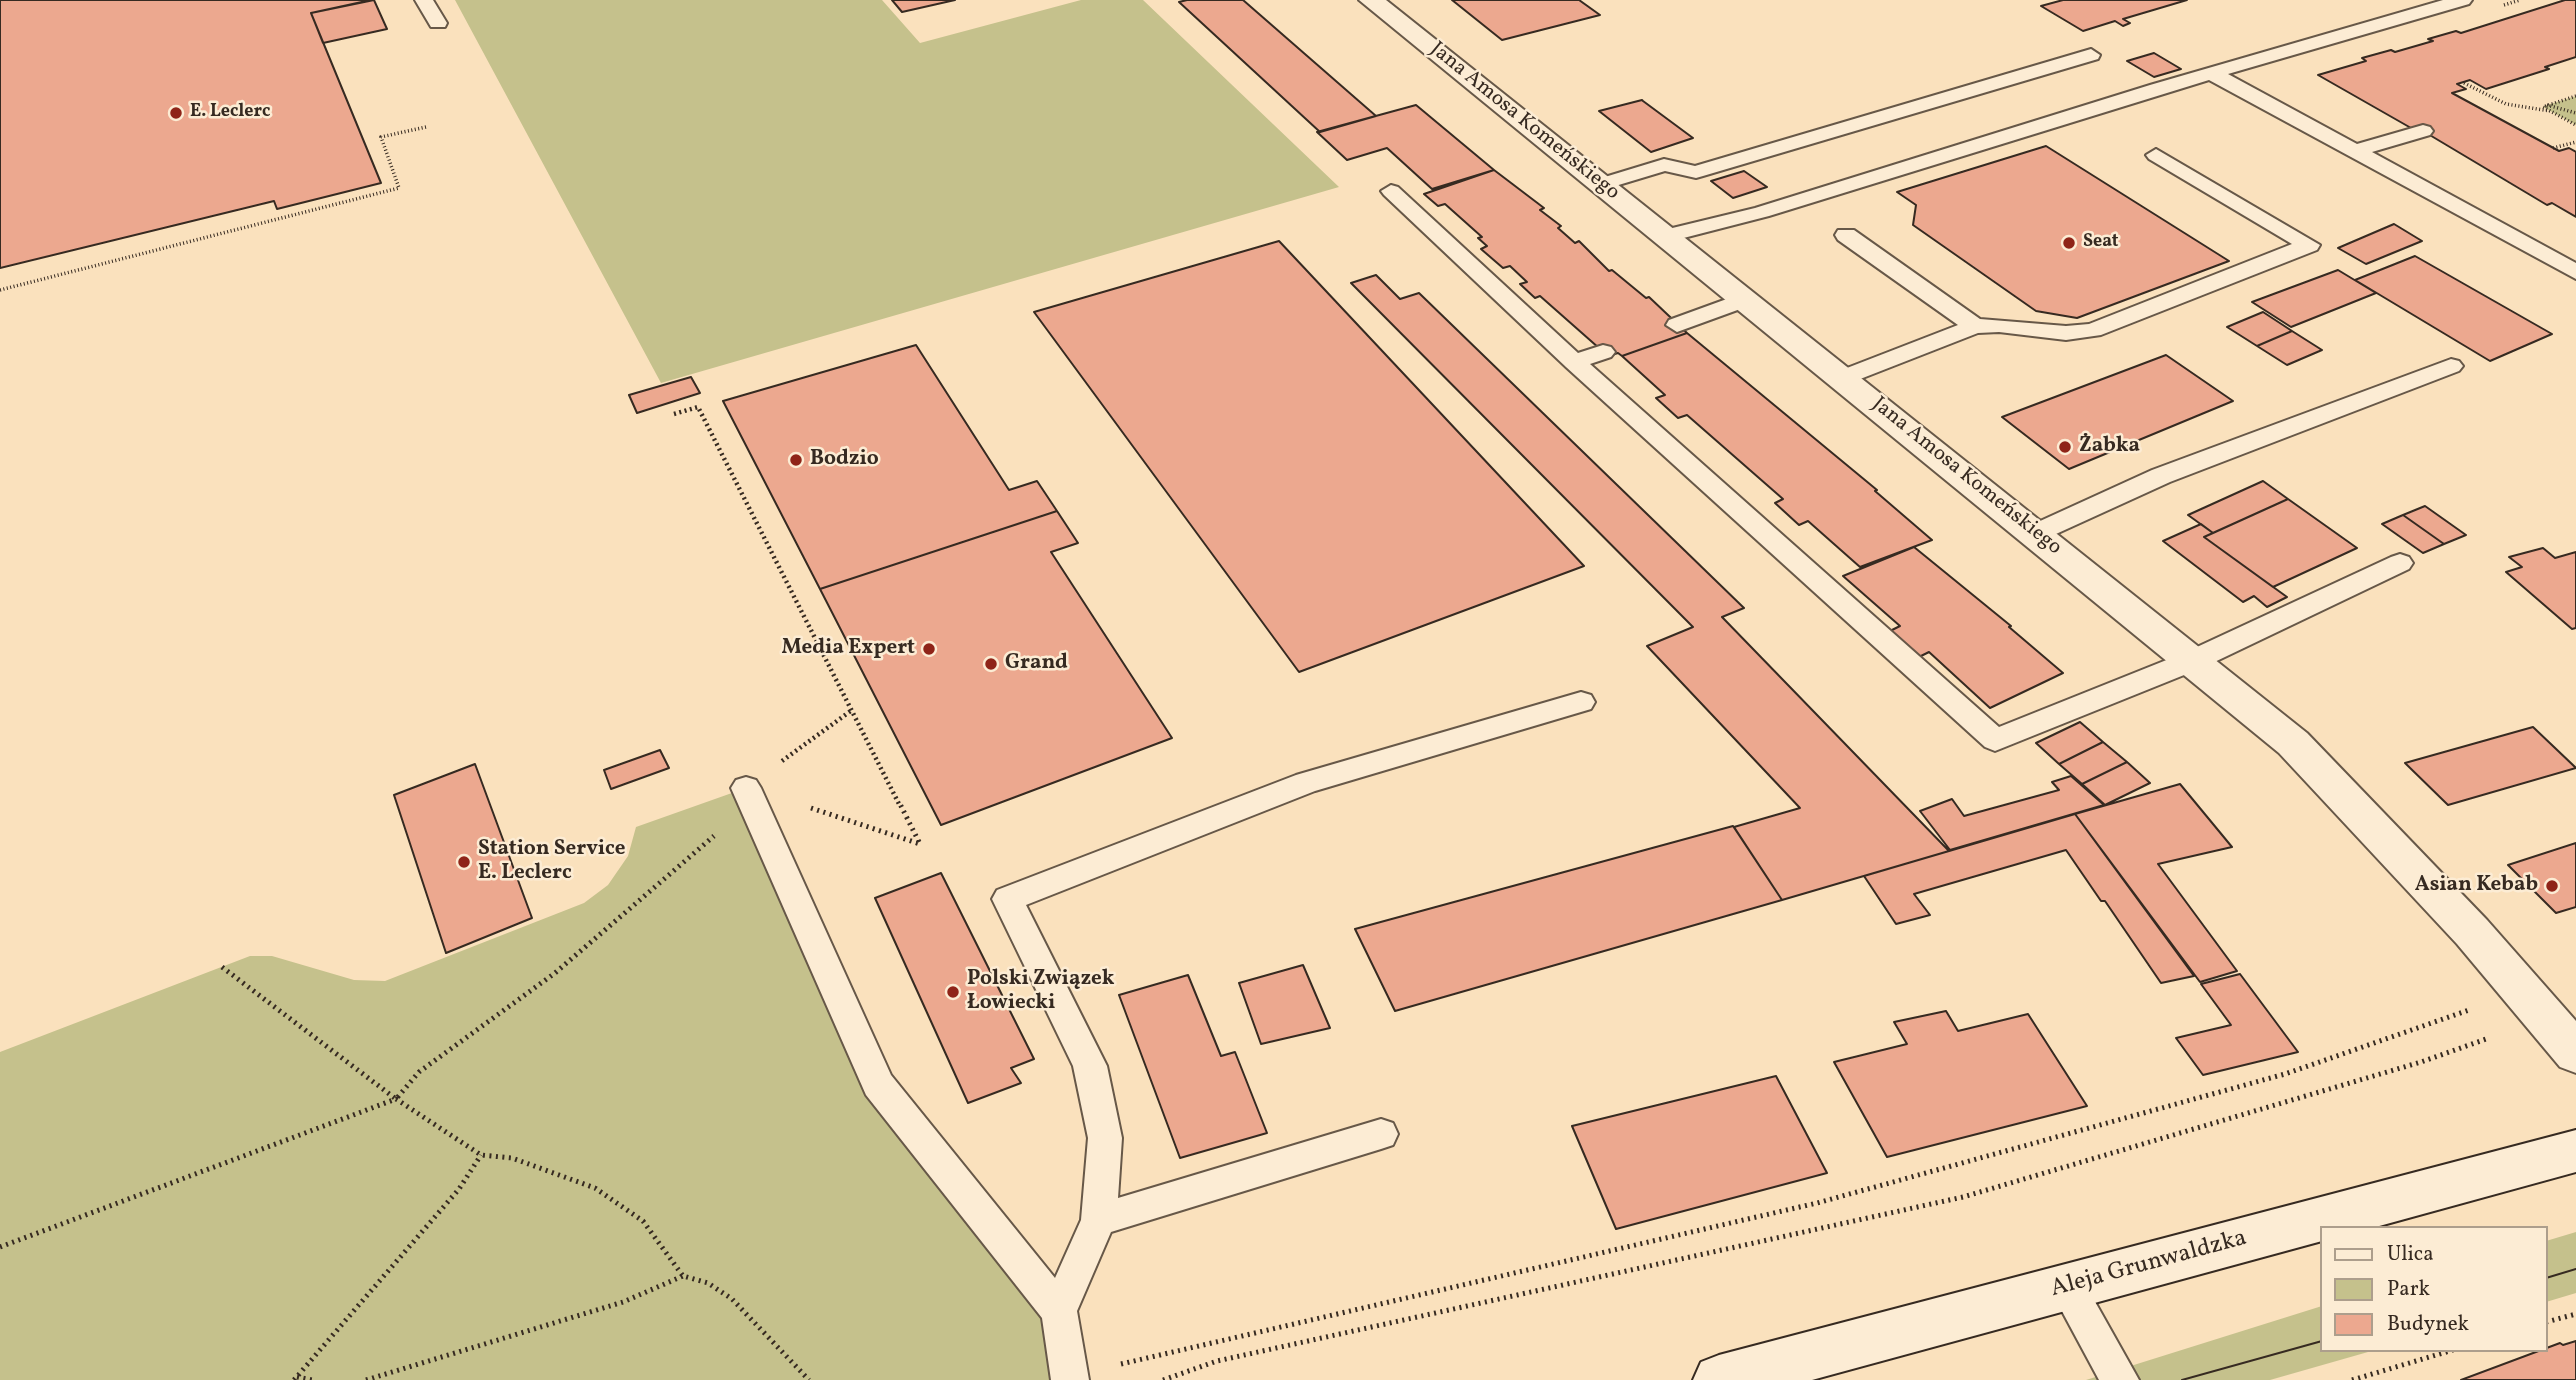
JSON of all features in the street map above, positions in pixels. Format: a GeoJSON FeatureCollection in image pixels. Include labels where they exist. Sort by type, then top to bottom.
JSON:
{"type":"FeatureCollection","features":[{"type":"Feature","properties":{"kind":"street","name":"Jana Amosa Komeńskiego"},"geometry":{"type":"LineString","coordinates":[[1371,0],[1668,236],[2293,743],[2525,992],[2576,1052]]}},
{"type":"Feature","properties":{"kind":"street","name":"Aleja Grunwaldzka"},"geometry":{"type":"LineString","coordinates":[[1721,1380],[2576,1151]]}},
{"type":"Feature","properties":{"kind":"lane"},"geometry":{"type":"LineString","coordinates":[[424,0],[438,23]]}},
{"type":"Feature","properties":{"kind":"lane"},"geometry":{"type":"LineString","coordinates":[[1668,236],[1762,212],[2211,73],[2463,0]]}},
{"type":"Feature","properties":{"kind":"lane"},"geometry":{"type":"LineString","coordinates":[[1602,184],[1664,165],[1696,172],[2091,55]]}},
{"type":"Feature","properties":{"kind":"lane"},"geometry":{"type":"LineString","coordinates":[[2211,73],[2576,272]]}},
{"type":"Feature","properties":{"kind":"lane"},"geometry":{"type":"LineString","coordinates":[[2355,151],[2423,131]]}},
{"type":"Feature","properties":{"kind":"lane"},"geometry":{"type":"LineString","coordinates":[[1842,378],[1975,326],[1999,325],[2066,333],[2093,330],[2309,245],[2155,155]]}},
{"type":"Feature","properties":{"kind":"lane"},"geometry":{"type":"LineString","coordinates":[[1391,191],[1574,362],[1995,740],[2194,660],[2400,563]]}},
{"type":"Feature","properties":{"kind":"lane"},"geometry":{"type":"LineString","coordinates":[[1846,236],[1975,326]]}},
{"type":"Feature","properties":{"kind":"lane"},"geometry":{"type":"LineString","coordinates":[[1677,325],[1746,299]]}},
{"type":"Feature","properties":{"kind":"lane"},"geometry":{"type":"LineString","coordinates":[[1574,362],[1603,352]]}},
{"type":"Feature","properties":{"kind":"lane"},"geometry":{"type":"LineString","coordinates":[[2036,533],[2161,476],[2451,366]]}},
{"type":"Feature","properties":{"kind":"lane"},"geometry":{"type":"LineString","coordinates":[[1059,1311],[1098,1220],[1105,1138],[1090,1066],[1008,899],[1306,783],[1581,702]]}},
{"type":"Feature","properties":{"kind":"lane"},"geometry":{"type":"LineString","coordinates":[[746,788],[878,1085],[1059,1311],[1070,1379]]}},
{"type":"Feature","properties":{"kind":"lane"},"geometry":{"type":"LineString","coordinates":[[1098,1220],[1381,1134]]}},
{"type":"Feature","properties":{"kind":"lane"},"geometry":{"type":"LineString","coordinates":[[2067,1287],[2120,1380]]}},
{"type":"Feature","properties":{"kind":"path"},"geometry":{"type":"LineString","coordinates":[[2464,83],[2506,104],[2550,111]]}},
{"type":"Feature","properties":{"kind":"path"},"geometry":{"type":"LineString","coordinates":[[2576,96],[2543,107],[2576,125]]}},
{"type":"Feature","properties":{"kind":"path"},"geometry":{"type":"LineString","coordinates":[[2547,105],[2576,113]]}},
{"type":"Feature","properties":{"kind":"path"},"geometry":{"type":"LineString","coordinates":[[0,290],[399,188],[381,137],[426,127]]}},
{"type":"Feature","properties":{"kind":"path"},"geometry":{"type":"LineString","coordinates":[[2553,148],[2576,142]]}},
{"type":"Feature","properties":{"kind":"path"},"geometry":{"type":"LineString","coordinates":[[674,414],[698,407],[920,844],[746,788]]}},
{"type":"Feature","properties":{"kind":"path"},"geometry":{"type":"LineString","coordinates":[[0,1247],[396,1099],[419,1072],[555,973],[719,831],[746,788],[852,710]]}},
{"type":"Feature","properties":{"kind":"path"},"geometry":{"type":"LineString","coordinates":[[222,967],[396,1099],[481,1155],[512,1158],[595,1188],[643,1221],[683,1276],[708,1283],[732,1299],[809,1380]]}},
{"type":"Feature","properties":{"kind":"path"},"geometry":{"type":"LineString","coordinates":[[1070,1379],[1212,1340],[1817,1203],[2285,1074],[2525,992]]}},
{"type":"Feature","properties":{"kind":"path"},"geometry":{"type":"LineString","coordinates":[[1163,1380],[1217,1361],[1963,1197],[2421,1062],[2498,1035]]}},
{"type":"Feature","properties":{"kind":"path"},"geometry":{"type":"LineString","coordinates":[[295,1379],[459,1189],[481,1155]]}},
{"type":"Feature","properties":{"kind":"path"},"geometry":{"type":"LineString","coordinates":[[366,1380],[623,1302],[683,1276]]}},
{"type":"Feature","properties":{"kind":"path"},"geometry":{"type":"LineString","coordinates":[[2548,1321],[2576,1314]]}},
{"type":"Feature","properties":{"kind":"path"},"geometry":{"type":"LineString","coordinates":[[2352,1380],[2446,1352]]}},
{"type":"Feature","properties":{"kind":"path"},"geometry":{"type":"LineString","coordinates":[[295,1379],[312,1380]]}},
{"type":"Feature","properties":{"kind":"green space"},"geometry":{"type":"Polygon","coordinates":[[[455,0],[882,0],[920,43],[1081,0],[1143,0],[1339,187],[661,383],[455,0]]]}},
{"type":"Feature","properties":{"kind":"green space"},"geometry":{"type":"Polygon","coordinates":[[[2576,96],[2576,125],[2543,107],[2547,105],[2576,96]]]}},
{"type":"Feature","properties":{"kind":"green space"},"geometry":{"type":"Polygon","coordinates":[[[746,788],[878,1085],[1059,1311],[1070,1380],[0,1380],[0,1052],[250,956],[272,956],[354,980],[385,981],[584,903],[608,885],[628,856],[636,827],[746,788]]]}},
{"type":"Feature","properties":{"kind":"green space"},"geometry":{"type":"Polygon","coordinates":[[[2576,1232],[2576,1293],[2548,1301],[2548,1240],[2576,1232]]]}},
{"type":"Feature","properties":{"kind":"green space"},"geometry":{"type":"Polygon","coordinates":[[[2320,1307],[2320,1352],[2368,1352],[2270,1380],[2086,1380],[2320,1307]]]}},
{"type":"Feature","properties":{"kind":"building","name":"E. Leclerc"},"geometry":{"type":"Polygon","coordinates":[[[0,0],[371,0],[311,13],[381,183],[277,209],[274,201],[0,268],[0,0]]]}},
{"type":"Feature","properties":{"kind":"building"},"geometry":{"type":"Polygon","coordinates":[[[374,0],[387,29],[323,43],[311,13],[374,0]]]}},
{"type":"Feature","properties":{"kind":"building"},"geometry":{"type":"Polygon","coordinates":[[[892,0],[955,0],[902,12],[892,0]]]}},
{"type":"Feature","properties":{"kind":"building"},"geometry":{"type":"Polygon","coordinates":[[[1243,0],[1376,116],[1320,132],[1179,2],[1243,0]]]}},
{"type":"Feature","properties":{"kind":"building"},"geometry":{"type":"Polygon","coordinates":[[[1452,0],[1579,0],[1600,15],[1502,40],[1452,0]]]}},
{"type":"Feature","properties":{"kind":"building"},"geometry":{"type":"Polygon","coordinates":[[[2063,0],[2187,0],[2123,19],[2130,23],[2123,26],[2115,21],[2083,31],[2041,6],[2063,0]]]}},
{"type":"Feature","properties":{"kind":"building"},"geometry":{"type":"Polygon","coordinates":[[[2565,0],[2576,0],[2576,57],[2545,67],[2549,69],[2486,89],[2470,80],[2457,84],[2466,89],[2452,93],[2559,151],[2569,148],[2576,152],[2576,217],[2552,203],[2547,205],[2423,131],[2411,128],[2318,75],[2366,61],[2362,58],[2391,50],[2395,52],[2433,41],[2428,39],[2456,31],[2461,33],[2565,0]]]}},
{"type":"Feature","properties":{"kind":"building"},"geometry":{"type":"Polygon","coordinates":[[[2154,53],[2181,69],[2154,77],[2127,61],[2154,53]]]}},
{"type":"Feature","properties":{"kind":"building"},"geometry":{"type":"Polygon","coordinates":[[[1642,100],[1693,138],[1651,152],[1599,111],[1642,100]]]}},
{"type":"Feature","properties":{"kind":"building"},"geometry":{"type":"Polygon","coordinates":[[[1416,105],[1494,170],[1432,189],[1387,148],[1347,160],[1317,132],[1416,105]]]}},
{"type":"Feature","properties":{"kind":"building","name":"Seat"},"geometry":{"type":"Polygon","coordinates":[[[2046,146],[2229,261],[2077,318],[2036,311],[1913,225],[1916,205],[1897,192],[2046,146]]]}},
{"type":"Feature","properties":{"kind":"building"},"geometry":{"type":"Polygon","coordinates":[[[1494,170],[1544,208],[1540,210],[1561,226],[1558,228],[1575,243],[1579,241],[1609,271],[1612,270],[1646,298],[1649,297],[1687,333],[1622,356],[1618,353],[1608,356],[1540,296],[1535,298],[1520,284],[1527,282],[1510,266],[1503,268],[1481,249],[1487,246],[1478,238],[1482,237],[1445,204],[1438,206],[1424,194],[1494,170]]]}},
{"type":"Feature","properties":{"kind":"building"},"geometry":{"type":"Polygon","coordinates":[[[1744,171],[1767,187],[1733,198],[1711,181],[1744,171]]]}},
{"type":"Feature","properties":{"kind":"building"},"geometry":{"type":"Polygon","coordinates":[[[2394,224],[2422,241],[2366,264],[2338,248],[2394,224]]]}},
{"type":"Feature","properties":{"kind":"building"},"geometry":{"type":"Polygon","coordinates":[[[1279,241],[1584,566],[1299,672],[1034,312],[1279,241]]]}},
{"type":"Feature","properties":{"kind":"building"},"geometry":{"type":"Polygon","coordinates":[[[2415,256],[2552,334],[2490,361],[2355,280],[2415,256]]]}},
{"type":"Feature","properties":{"kind":"building"},"geometry":{"type":"Polygon","coordinates":[[[2338,270],[2376,293],[2291,327],[2252,302],[2338,270]]]}},
{"type":"Feature","properties":{"kind":"building"},"geometry":{"type":"Polygon","coordinates":[[[1376,275],[1400,299],[1419,293],[1744,608],[1722,617],[1949,851],[1782,900],[1734,827],[1800,808],[1647,646],[1693,627],[1351,283],[1376,275]]]}},
{"type":"Feature","properties":{"kind":"building"},"geometry":{"type":"Polygon","coordinates":[[[2263,312],[2292,331],[2257,346],[2227,327],[2263,312]]]}},
{"type":"Feature","properties":{"kind":"building"},"geometry":{"type":"Polygon","coordinates":[[[2292,331],[2322,350],[2287,365],[2257,346],[2292,331]]]}},
{"type":"Feature","properties":{"kind":"building"},"geometry":{"type":"Polygon","coordinates":[[[1687,333],[1877,490],[1875,491],[1932,540],[1860,567],[1808,521],[1799,525],[1775,503],[1783,499],[1687,415],[1678,418],[1656,398],[1665,395],[1622,356],[1687,333]]]}},
{"type":"Feature","properties":{"kind":"building"},"geometry":{"type":"Polygon","coordinates":[[[916,345],[1009,490],[1037,481],[1057,511],[820,589],[723,401],[916,345]]]}},
{"type":"Feature","properties":{"kind":"building"},"geometry":{"type":"Polygon","coordinates":[[[2166,355],[2233,401],[2069,469],[2002,417],[2166,355]]]}},
{"type":"Feature","properties":{"kind":"building"},"geometry":{"type":"Polygon","coordinates":[[[691,377],[700,393],[637,413],[629,395],[691,377]]]}},
{"type":"Feature","properties":{"kind":"building"},"geometry":{"type":"Polygon","coordinates":[[[2263,481],[2288,499],[2213,533],[2188,515],[2263,481]]]}},
{"type":"Feature","properties":{"kind":"building"},"geometry":{"type":"Polygon","coordinates":[[[2288,499],[2357,548],[2273,587],[2204,537],[2288,499]]]}},
{"type":"Feature","properties":{"kind":"building"},"geometry":{"type":"Polygon","coordinates":[[[2425,506],[2466,535],[2444,544],[2403,515],[2425,506]]]}},
{"type":"Feature","properties":{"kind":"building","name":"Grand"},"geometry":{"type":"Polygon","coordinates":[[[1057,511],[1078,543],[1051,552],[1172,738],[941,825],[820,589],[1057,511]]]}},
{"type":"Feature","properties":{"kind":"building"},"geometry":{"type":"Polygon","coordinates":[[[2403,515],[2444,544],[2423,553],[2382,524],[2403,515]]]}},
{"type":"Feature","properties":{"kind":"building"},"geometry":{"type":"Polygon","coordinates":[[[2201,524],[2213,533],[2204,537],[2287,597],[2267,607],[2254,596],[2243,602],[2163,541],[2201,524]]]}},
{"type":"Feature","properties":{"kind":"building"},"geometry":{"type":"Polygon","coordinates":[[[1914,547],[2011,626],[2009,627],[2063,673],[1990,708],[1929,652],[1919,657],[1890,631],[1900,626],[1843,576],[1914,547]]]}},
{"type":"Feature","properties":{"kind":"building"},"geometry":{"type":"Polygon","coordinates":[[[2543,548],[2555,558],[2576,552],[2576,628],[2572,629],[2506,572],[2522,567],[2509,557],[2543,548]]]}},
{"type":"Feature","properties":{"kind":"building"},"geometry":{"type":"Polygon","coordinates":[[[2080,722],[2103,742],[2059,764],[2036,743],[2080,722]]]}},
{"type":"Feature","properties":{"kind":"building"},"geometry":{"type":"Polygon","coordinates":[[[2533,727],[2576,768],[2448,805],[2405,763],[2533,727]]]}},
{"type":"Feature","properties":{"kind":"building"},"geometry":{"type":"Polygon","coordinates":[[[2103,742],[2127,762],[2082,784],[2059,764],[2103,742]]]}},
{"type":"Feature","properties":{"kind":"building"},"geometry":{"type":"Polygon","coordinates":[[[660,750],[669,768],[611,789],[604,770],[660,750]]]}},
{"type":"Feature","properties":{"kind":"building"},"geometry":{"type":"Polygon","coordinates":[[[2127,762],[2150,783],[2105,805],[2082,784],[2127,762]]]}},
{"type":"Feature","properties":{"kind":"building","name":"Station Service E. Leclerc"},"geometry":{"type":"Polygon","coordinates":[[[475,764],[532,918],[446,953],[394,795],[475,764]]]}},
{"type":"Feature","properties":{"kind":"building"},"geometry":{"type":"Polygon","coordinates":[[[2071,776],[2104,805],[1950,850],[1920,811],[1952,799],[1964,816],[2059,790],[2052,782],[2071,776]]]}},
{"type":"Feature","properties":{"kind":"building"},"geometry":{"type":"Polygon","coordinates":[[[2180,784],[2232,847],[2158,864],[2237,971],[2200,982],[2075,814],[2180,784]]]}},
{"type":"Feature","properties":{"kind":"building"},"geometry":{"type":"Polygon","coordinates":[[[2075,814],[2194,976],[2161,983],[2066,850],[1914,894],[1930,915],[1896,924],[1864,876],[2075,814]]]}},
{"type":"Feature","properties":{"kind":"building"},"geometry":{"type":"Polygon","coordinates":[[[1733,826],[1782,900],[1395,1011],[1355,929],[1733,826]]]}},
{"type":"Feature","properties":{"kind":"building","name":"Asian Kebab"},"geometry":{"type":"Polygon","coordinates":[[[2576,843],[2576,907],[2556,913],[2508,865],[2576,843]]]}},
{"type":"Feature","properties":{"kind":"building"},"geometry":{"type":"Polygon","coordinates":[[[941,873],[1034,1059],[1011,1068],[1021,1083],[968,1103],[875,898],[941,873]]]}},
{"type":"Feature","properties":{"kind":"building"},"geometry":{"type":"Polygon","coordinates":[[[1303,965],[1330,1028],[1261,1044],[1239,983],[1303,965]]]}},
{"type":"Feature","properties":{"kind":"building"},"geometry":{"type":"Polygon","coordinates":[[[2240,974],[2298,1052],[2203,1075],[2176,1038],[2231,1025],[2201,984],[2240,974]]]}},
{"type":"Feature","properties":{"kind":"building"},"geometry":{"type":"Polygon","coordinates":[[[1188,975],[1221,1056],[1235,1052],[1267,1133],[1180,1158],[1119,995],[1188,975]]]}},
{"type":"Feature","properties":{"kind":"building"},"geometry":{"type":"Polygon","coordinates":[[[1946,1011],[1958,1031],[2028,1014],[2087,1106],[1887,1157],[1834,1062],[1907,1044],[1894,1022],[1946,1011]]]}},
{"type":"Feature","properties":{"kind":"building"},"geometry":{"type":"Polygon","coordinates":[[[1776,1076],[1827,1173],[1616,1229],[1572,1126],[1776,1076]]]}},
{"type":"Feature","properties":{"kind":"building"},"geometry":{"type":"Polygon","coordinates":[[[2576,1341],[2576,1380],[2461,1380],[2536,1352],[2548,1352],[2548,1347],[2560,1343],[2563,1345],[2576,1341]]]}},
{"type":"Feature","properties":{"kind":"tram line"},"geometry":{"type":"LineString","coordinates":[[2548,1277],[2576,1269]]}},
{"type":"Feature","properties":{"kind":"tram line"},"geometry":{"type":"LineString","coordinates":[[2182,1380],[2320,1342]]}},
{"type":"Feature","properties":{"kind":"place","name":"E. Leclerc"},"geometry":{"type":"Point","coordinates":[176,113]}},
{"type":"Feature","properties":{"kind":"place","name":"Seat"},"geometry":{"type":"Point","coordinates":[2069,243]}},
{"type":"Feature","properties":{"kind":"place","name":"Żabka"},"geometry":{"type":"Point","coordinates":[2065,447]}},
{"type":"Feature","properties":{"kind":"place","name":"Bodzio"},"geometry":{"type":"Point","coordinates":[796,460]}},
{"type":"Feature","properties":{"kind":"place","name":"Media Expert"},"geometry":{"type":"Point","coordinates":[929,649]}},
{"type":"Feature","properties":{"kind":"place","name":"Grand"},"geometry":{"type":"Point","coordinates":[991,664]}},
{"type":"Feature","properties":{"kind":"place","name":"Station Service E. Leclerc"},"geometry":{"type":"Point","coordinates":[464,862]}},
{"type":"Feature","properties":{"kind":"place","name":"Asian Kebab"},"geometry":{"type":"Point","coordinates":[2552,886]}},
{"type":"Feature","properties":{"kind":"place","name":"Polski Związek Łowiecki"},"geometry":{"type":"Point","coordinates":[953,992]}}]}
